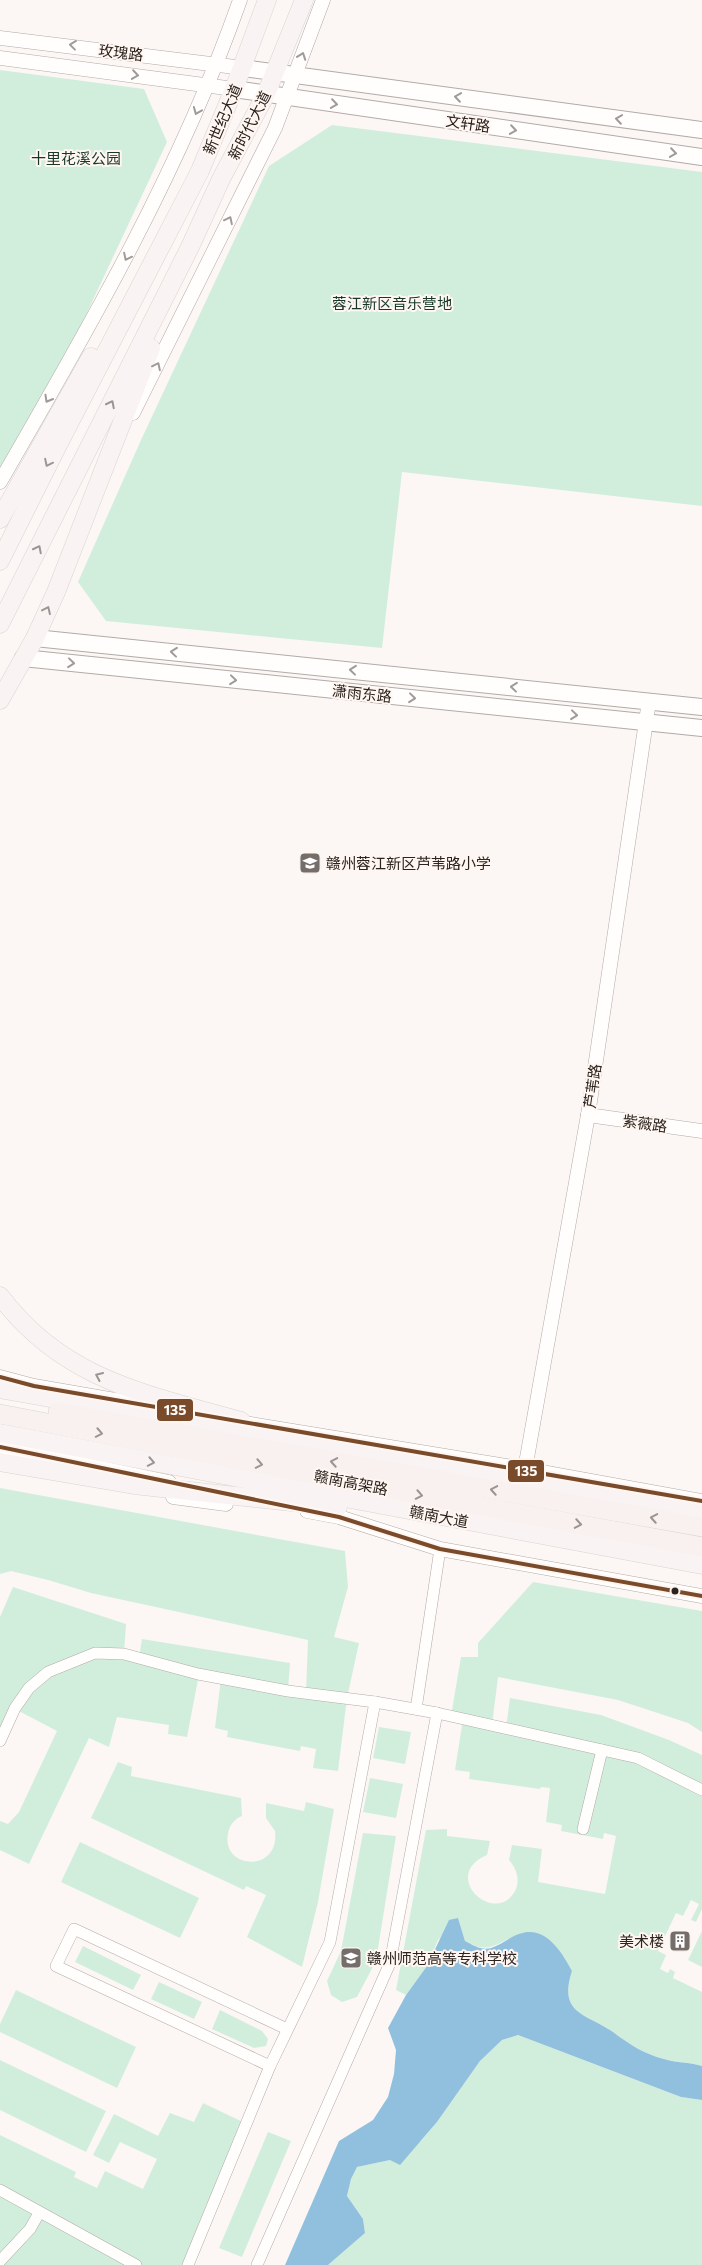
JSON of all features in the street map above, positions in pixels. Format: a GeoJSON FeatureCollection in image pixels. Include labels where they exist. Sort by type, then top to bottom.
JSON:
{"type":"FeatureCollection","features":[{"type":"Feature","properties":{"kind":"highway","name":"赣南高架路"},"geometry":{"type":"LineString","coordinates":[[0,1401],[702,1527]]}},
{"type":"Feature","properties":{"kind":"highway","name":"赣南高架路"},"geometry":{"type":"LineString","coordinates":[[0,1414],[702,1547]]}},
{"type":"Feature","properties":{"kind":"main road","name":"新世纪大道"},"geometry":{"type":"LineString","coordinates":[[167,234],[200,171],[234,89],[267,0]]}},
{"type":"Feature","properties":{"kind":"main road","name":"新时代大道"},"geometry":{"type":"LineString","coordinates":[[190,247],[222,179],[266,94],[304,0]]}},
{"type":"Feature","properties":{"kind":"main road","name":"文轩路"},"geometry":{"type":"LineString","coordinates":[[242,68],[702,130]]}},
{"type":"Feature","properties":{"kind":"main road","name":"文轩路"},"geometry":{"type":"LineString","coordinates":[[234,89],[702,157]]}},
{"type":"Feature","properties":{"kind":"main road"},"geometry":{"type":"LineString","coordinates":[[0,519],[47,432],[129,290],[167,234]]}},
{"type":"Feature","properties":{"kind":"main road"},"geometry":{"type":"LineString","coordinates":[[0,561],[167,234]]}},
{"type":"Feature","properties":{"kind":"main road"},"geometry":{"type":"LineString","coordinates":[[0,700],[35,638],[56,592],[190,247]]}},
{"type":"Feature","properties":{"kind":"main road"},"geometry":{"type":"LineString","coordinates":[[0,624],[190,247]]}},
{"type":"Feature","properties":{"kind":"main road","name":"潇雨东路"},"geometry":{"type":"LineString","coordinates":[[35,638],[702,707]]}},
{"type":"Feature","properties":{"kind":"main road","name":"潇雨东路"},"geometry":{"type":"LineString","coordinates":[[23,658],[702,728]]}},
{"type":"Feature","properties":{"kind":"main road"},"geometry":{"type":"LineString","coordinates":[[0,1296],[23,1323],[48,1345],[84,1370],[127,1388],[252,1424],[313,1444]]}},
{"type":"Feature","properties":{"kind":"main road"},"geometry":{"type":"LineString","coordinates":[[0,1388],[702,1513]]}},
{"type":"Feature","properties":{"kind":"main road","name":"赣南大道"},"geometry":{"type":"LineString","coordinates":[[0,1433],[702,1565]]}},
{"type":"Feature","properties":{"kind":"main road"},"geometry":{"type":"LineString","coordinates":[[0,1462],[134,1485],[250,1499],[450,1518]]}},
{"type":"Feature","properties":{"kind":"street"},"geometry":{"type":"LineString","coordinates":[[0,482],[124,265],[190,128],[240,0]]}},
{"type":"Feature","properties":{"kind":"street"},"geometry":{"type":"LineString","coordinates":[[96,488],[275,128],[323,0]]}},
{"type":"Feature","properties":{"kind":"street","name":"玫瑰路"},"geometry":{"type":"LineString","coordinates":[[0,38],[242,68]]}},
{"type":"Feature","properties":{"kind":"street","name":"玫瑰路"},"geometry":{"type":"LineString","coordinates":[[0,58],[234,89]]}},
{"type":"Feature","properties":{"kind":"street","name":"芦苇路"},"geometry":{"type":"LineString","coordinates":[[525,1469],[588,1115],[649,701]]}},
{"type":"Feature","properties":{"kind":"street","name":"紫薇路"},"geometry":{"type":"LineString","coordinates":[[588,1115],[702,1131]]}},
{"type":"Feature","properties":{"kind":"street"},"geometry":{"type":"LineString","coordinates":[[0,1377],[34,1386],[525,1469],[702,1501]]}},
{"type":"Feature","properties":{"kind":"street"},"geometry":{"type":"LineString","coordinates":[[0,1447],[339,1518],[440,1549],[702,1596]]}},
{"type":"Feature","properties":{"kind":"street"},"geometry":{"type":"LineString","coordinates":[[0,1468],[194,1500],[312,1512]]}},
{"type":"Feature","properties":{"kind":"street"},"geometry":{"type":"LineString","coordinates":[[416,1709],[440,1549]]}},
{"type":"Feature","properties":{"kind":"street"},"geometry":{"type":"LineString","coordinates":[[0,1741],[15,1708],[29,1688],[48,1672],[96,1653],[124,1654],[198,1674],[437,1713],[638,1758],[702,1790]]}},
{"type":"Feature","properties":{"kind":"street"},"geometry":{"type":"LineString","coordinates":[[188,2265],[270,2066],[330,1942],[375,1702]]}},
{"type":"Feature","properties":{"kind":"street"},"geometry":{"type":"LineString","coordinates":[[257,2265],[390,1963],[437,1713]]}},
{"type":"Feature","properties":{"kind":"street"},"geometry":{"type":"LineString","coordinates":[[583,1829],[602,1750]]}},
{"type":"Feature","properties":{"kind":"street"},"geometry":{"type":"LineString","coordinates":[[270,2066],[56,1966],[74,1929],[287,2029]]}},
{"type":"Feature","properties":{"kind":"street"},"geometry":{"type":"LineString","coordinates":[[0,2190],[136,2265]]}},
{"type":"Feature","properties":{"kind":"street"},"geometry":{"type":"LineString","coordinates":[[0,2262],[30,2229],[40,2213]]}},
{"type":"Feature","properties":{"kind":"green space","name":"十里花溪公园"},"geometry":{"type":"Polygon","coordinates":[[[0,70],[144,89],[167,142],[54,383],[0,467],[0,70]]]}},
{"type":"Feature","properties":{"kind":"green space","name":"蓉江新区音乐营地"},"geometry":{"type":"Polygon","coordinates":[[[332,125],[702,172],[702,506],[402,472],[382,648],[106,621],[78,582],[141,440],[269,166],[332,125]]]}},
{"type":"Feature","properties":{"kind":"green space"},"geometry":{"type":"Polygon","coordinates":[[[0,1488],[345,1551],[348,1587],[334,1637],[359,1643],[347,1698],[338,1771],[313,1768],[316,1749],[301,1746],[300,1751],[227,1737],[228,1731],[215,1728],[221,1678],[199,1674],[187,1737],[168,1734],[169,1725],[117,1717],[109,1747],[89,1738],[29,1864],[0,1850],[0,1821],[8,1824],[19,1812],[57,1731],[15,1709],[0,1741],[0,1617],[13,1587],[126,1624],[124,1654],[139,1658],[142,1639],[290,1663],[288,1690],[306,1693],[308,1640],[91,1593],[11,1571],[0,1574],[0,1488]]]}},
{"type":"Feature","properties":{"kind":"green space"},"geometry":{"type":"Polygon","coordinates":[[[533,1582],[702,1611],[702,1732],[688,1723],[618,1700],[498,1677],[492,1725],[506,1728],[510,1698],[601,1715],[669,1740],[702,1755],[702,1909],[696,1922],[691,1920],[699,1904],[691,1900],[683,1916],[676,1913],[658,1951],[666,1955],[660,1969],[668,1973],[670,1969],[675,1972],[673,1978],[702,1992],[702,2066],[657,2057],[643,2051],[584,2016],[571,2004],[569,1985],[572,1971],[508,1939],[486,1948],[465,1941],[458,1918],[438,1940],[427,1966],[406,1995],[396,1990],[426,1830],[447,1829],[447,1836],[490,1841],[487,1855],[473,1864],[468,1875],[470,1886],[476,1895],[486,1901],[497,1904],[507,1900],[516,1889],[517,1873],[509,1860],[512,1845],[542,1849],[538,1882],[605,1894],[616,1836],[604,1833],[603,1839],[561,1831],[562,1825],[546,1822],[550,1788],[541,1787],[540,1789],[469,1779],[470,1772],[455,1770],[463,1719],[451,1716],[461,1657],[478,1657],[478,1643],[533,1582]]]}},
{"type":"Feature","properties":{"kind":"green space"},"geometry":{"type":"Polygon","coordinates":[[[379,1727],[411,1732],[405,1764],[373,1758],[379,1727]]]}},
{"type":"Feature","properties":{"kind":"green space"},"geometry":{"type":"Polygon","coordinates":[[[118,1762],[132,1767],[131,1776],[241,1798],[242,1816],[232,1823],[229,1828],[228,1846],[233,1854],[241,1860],[251,1862],[260,1860],[269,1855],[274,1845],[275,1831],[266,1818],[266,1803],[304,1811],[306,1802],[334,1809],[318,1902],[302,1967],[247,1937],[266,1895],[246,1886],[244,1890],[91,1818],[118,1762]]]}},
{"type":"Feature","properties":{"kind":"green space"},"geometry":{"type":"Polygon","coordinates":[[[370,1778],[403,1784],[396,1818],[363,1812],[370,1778]]]}},
{"type":"Feature","properties":{"kind":"green space"},"geometry":{"type":"Polygon","coordinates":[[[363,1833],[396,1836],[376,1961],[357,1997],[342,2002],[331,1995],[327,1981],[341,1951],[363,1833]]]}},
{"type":"Feature","properties":{"kind":"green space"},"geometry":{"type":"Polygon","coordinates":[[[80,1842],[199,1898],[180,1938],[61,1882],[80,1842]]]}},
{"type":"Feature","properties":{"kind":"green space"},"geometry":{"type":"Polygon","coordinates":[[[702,1931],[702,1967],[688,1960],[702,1931]]]}},
{"type":"Feature","properties":{"kind":"green space"},"geometry":{"type":"Polygon","coordinates":[[[83,1946],[141,1975],[133,1990],[75,1962],[83,1946]]]}},
{"type":"Feature","properties":{"kind":"green space"},"geometry":{"type":"Polygon","coordinates":[[[159,1982],[202,2002],[194,2019],[151,1999],[159,1982]]]}},
{"type":"Feature","properties":{"kind":"green space"},"geometry":{"type":"Polygon","coordinates":[[[16,1990],[136,2047],[117,2088],[0,2032],[0,2024],[16,1990]]]}},
{"type":"Feature","properties":{"kind":"green space"},"geometry":{"type":"Polygon","coordinates":[[[220,2010],[262,2031],[268,2039],[266,2046],[254,2048],[212,2029],[220,2010]]]}},
{"type":"Feature","properties":{"kind":"green space"},"geometry":{"type":"Polygon","coordinates":[[[518,2035],[681,2097],[702,2100],[702,2265],[328,2265],[365,2233],[363,2219],[347,2196],[351,2179],[357,2167],[390,2160],[421,2141],[437,2122],[480,2061],[502,2040],[518,2035]]]}},
{"type":"Feature","properties":{"kind":"green space"},"geometry":{"type":"Polygon","coordinates":[[[0,2060],[106,2111],[86,2152],[0,2110],[0,2060]]]}},
{"type":"Feature","properties":{"kind":"green space"},"geometry":{"type":"Polygon","coordinates":[[[203,2103],[245,2123],[188,2265],[0,2265],[0,2135],[76,2172],[74,2177],[97,2188],[105,2171],[143,2189],[157,2159],[120,2142],[109,2163],[93,2155],[114,2114],[158,2136],[170,2113],[194,2122],[203,2103]]]}},
{"type":"Feature","properties":{"kind":"green space"},"geometry":{"type":"Polygon","coordinates":[[[268,2132],[291,2141],[242,2257],[219,2248],[268,2132]]]}},
{"type":"Feature","properties":{"kind":"water"},"geometry":{"type":"Polygon","coordinates":[[[458,1918],[465,1941],[481,1948],[491,1948],[516,1935],[528,1932],[545,1936],[558,1948],[572,1971],[569,1996],[571,2004],[577,2011],[643,2051],[669,2060],[702,2066],[702,2100],[681,2097],[518,2035],[502,2040],[480,2061],[437,2122],[400,2165],[390,2160],[357,2167],[351,2179],[347,2196],[363,2219],[365,2233],[328,2265],[285,2265],[339,2141],[373,2120],[388,2097],[394,2074],[396,2050],[388,2028],[406,1995],[427,1966],[449,1920],[458,1918]]]}},
{"type":"Feature","properties":{"kind":"transit line","name":"135"},"geometry":{"type":"LineString","coordinates":[[0,1377],[34,1386],[702,1501]]}},
{"type":"Feature","properties":{"kind":"transit line","name":"135"},"geometry":{"type":"LineString","coordinates":[[0,1447],[339,1517],[440,1549],[702,1596]]}},
{"type":"Feature","properties":{"kind":"place","name":"赣州蓉江新区芦苇路小学"},"geometry":{"type":"Point","coordinates":[310,863]}},
{"type":"Feature","properties":{"kind":"place","name":"美术楼"},"geometry":{"type":"Point","coordinates":[680,1941]}},
{"type":"Feature","properties":{"kind":"place","name":"赣州师范高等专科学校"},"geometry":{"type":"Point","coordinates":[351,1958]}}]}
